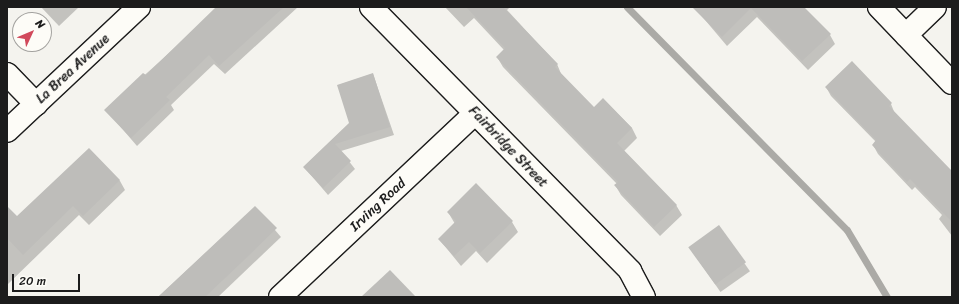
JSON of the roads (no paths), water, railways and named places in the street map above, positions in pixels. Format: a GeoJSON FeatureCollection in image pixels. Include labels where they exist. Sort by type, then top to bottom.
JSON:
{"type":"FeatureCollection","features":[{"type":"Feature","properties":{"kind":"street","name":"La Brea Avenue"},"geometry":{"type":"LineString","coordinates":[[7,131],[139,7]]}},
{"type":"Feature","properties":{"kind":"street","name":"Fairbridge Street"},"geometry":{"type":"LineString","coordinates":[[371,7],[630,272],[643,293]]}},
{"type":"Feature","properties":{"kind":"street"},"geometry":{"type":"LineString","coordinates":[[878,7],[952,83]]}},
{"type":"Feature","properties":{"kind":"street"},"geometry":{"type":"LineString","coordinates":[[906,35],[935,7]]}},
{"type":"Feature","properties":{"kind":"street"},"geometry":{"type":"LineString","coordinates":[[7,74],[36,104]]}},
{"type":"Feature","properties":{"kind":"street","name":"Irving Road"},"geometry":{"type":"LineString","coordinates":[[280,297],[475,113]]}},
{"type":"Feature","properties":{"kind":"waterway"},"geometry":{"type":"LineString","coordinates":[[627,7],[847,230],[887,297]]}}]}
